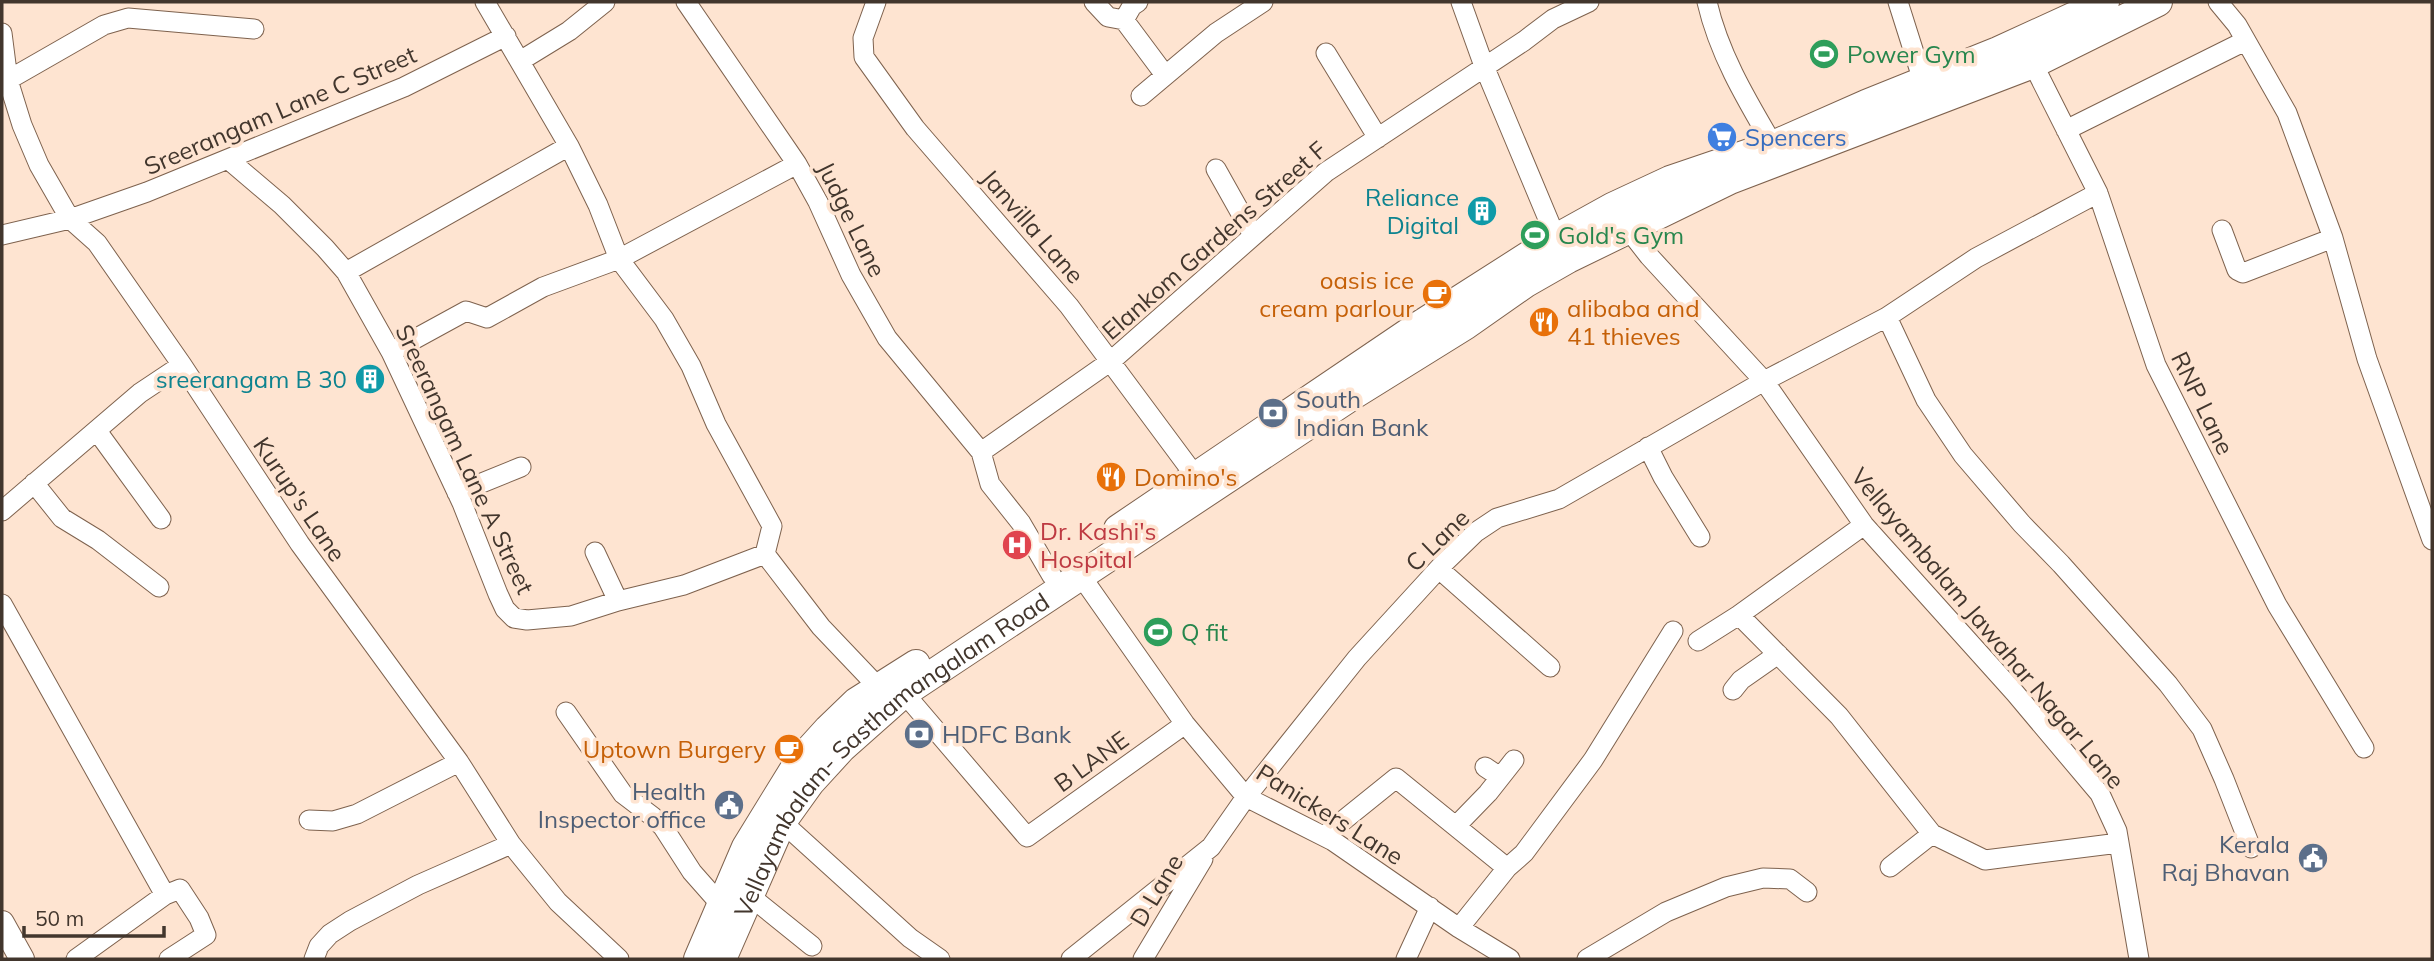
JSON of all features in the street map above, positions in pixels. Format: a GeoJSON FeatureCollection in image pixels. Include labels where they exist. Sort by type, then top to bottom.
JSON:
{"type":"FeatureCollection","features":[{"type":"Feature","properties":{"kind":"main road","name":"Vellayambalam- Sasthamangalam Road"},"geometry":{"type":"LineString","coordinates":[[722,959],[782,822],[810,783],[892,691],[1052,576],[1196,477],[1484,299],[1526,283],[1568,259],[1670,180],[1773,145],[1998,51],[2105,2]]}},
{"type":"Feature","properties":{"kind":"main road","name":"Vellayambalam- Sasthamangalam Road"},"geometry":{"type":"LineString","coordinates":[[698,959],[746,847],[774,798],[799,761],[856,702],[892,691],[1082,576],[1356,394],[1484,299],[1556,238],[1730,180],[2033,64],[2158,2]]}},
{"type":"Feature","properties":{"kind":"street"},"geometry":{"type":"LineString","coordinates":[[485,2],[569,146],[598,205],[619,259],[664,319],[691,366],[716,424],[772,526],[765,554],[821,627],[892,691]]}},
{"type":"Feature","properties":{"kind":"street"},"geometry":{"type":"LineString","coordinates":[[520,61],[569,31],[606,2]]}},
{"type":"Feature","properties":{"kind":"street","name":"Judge Lane"},"geometry":{"type":"LineString","coordinates":[[685,2],[797,164],[818,202],[851,275],[887,338],[981,452]]}},
{"type":"Feature","properties":{"kind":"street","name":"Janvilla Lane"},"geometry":{"type":"LineString","coordinates":[[876,2],[863,38],[864,57],[915,128],[1026,254],[1111,361],[1196,477]]}},
{"type":"Feature","properties":{"kind":"street"},"geometry":{"type":"LineString","coordinates":[[1094,2],[1108,17],[1124,20],[1165,75]]}},
{"type":"Feature","properties":{"kind":"street"},"geometry":{"type":"LineString","coordinates":[[1124,20],[1132,6],[1138,2]]}},
{"type":"Feature","properties":{"kind":"street"},"geometry":{"type":"LineString","coordinates":[[1140,96],[1216,33],[1263,2]]}},
{"type":"Feature","properties":{"kind":"street"},"geometry":{"type":"LineString","coordinates":[[1461,2],[1484,66],[1556,238]]}},
{"type":"Feature","properties":{"kind":"street","name":"Elankom Gardens Street F"},"geometry":{"type":"LineString","coordinates":[[981,452],[1111,361],[1326,172],[1553,19],[1589,2]]}},
{"type":"Feature","properties":{"kind":"street"},"geometry":{"type":"LineString","coordinates":[[1707,2],[1735,80],[1773,145]]}},
{"type":"Feature","properties":{"kind":"street"},"geometry":{"type":"LineString","coordinates":[[1898,2],[1923,82]]}},
{"type":"Feature","properties":{"kind":"street"},"geometry":{"type":"LineString","coordinates":[[2218,2],[2241,33],[2287,113],[2333,238],[2367,359],[2432,540]]}},
{"type":"Feature","properties":{"kind":"street"},"geometry":{"type":"LineString","coordinates":[[5,83],[104,26],[128,18],[254,29]]}},
{"type":"Feature","properties":{"kind":"street","name":"Kurup's Lane"},"geometry":{"type":"LineString","coordinates":[[2,33],[5,83],[39,165],[69,219],[97,243],[182,365],[300,544],[459,762],[511,844],[558,902],[619,959]]}},
{"type":"Feature","properties":{"kind":"street"},"geometry":{"type":"LineString","coordinates":[[2066,130],[2241,33]]}},
{"type":"Feature","properties":{"kind":"street","name":"Sreerangam Lane C Street"},"geometry":{"type":"LineString","coordinates":[[2,235],[69,219],[229,160],[404,87],[506,36]]}},
{"type":"Feature","properties":{"kind":"street"},"geometry":{"type":"LineString","coordinates":[[1326,53],[1378,138]]}},
{"type":"Feature","properties":{"kind":"street","name":"RNP Lane"},"geometry":{"type":"LineString","coordinates":[[2033,64],[2098,193],[2155,365],[2277,605],[2364,748]]}},
{"type":"Feature","properties":{"kind":"street"},"geometry":{"type":"LineString","coordinates":[[346,272],[569,146]]}},
{"type":"Feature","properties":{"kind":"street","name":"Sreerangam Lane A Street"},"geometry":{"type":"LineString","coordinates":[[229,160],[282,205],[346,272],[391,352],[457,493],[498,594],[505,609],[514,618],[527,620],[571,616],[684,585],[765,554]]}},
{"type":"Feature","properties":{"kind":"street"},"geometry":{"type":"LineString","coordinates":[[391,352],[467,311],[487,318],[543,287],[619,259],[797,164]]}},
{"type":"Feature","properties":{"kind":"street"},"geometry":{"type":"LineString","coordinates":[[1216,169],[1253,235]]}},
{"type":"Feature","properties":{"kind":"street","name":"C Lane"},"geometry":{"type":"LineString","coordinates":[[1211,847],[1246,797],[1357,658],[1438,569],[1476,532],[1497,518],[1559,499],[1763,381],[1887,317],[1976,258],[2098,193]]}},
{"type":"Feature","properties":{"kind":"street","name":"Vellayambalam Jawahar Nagar Lane"},"geometry":{"type":"LineString","coordinates":[[1620,218],[1649,256],[1763,381],[1864,525],[2015,692],[2101,794],[2117,831],[2139,959]]}},
{"type":"Feature","properties":{"kind":"street"},"geometry":{"type":"LineString","coordinates":[[2222,230],[2236,270],[2243,273],[2333,238]]}},
{"type":"Feature","properties":{"kind":"street"},"geometry":{"type":"LineString","coordinates":[[1887,317],[1926,400],[1963,455],[2168,684],[2202,729],[2251,848]]}},
{"type":"Feature","properties":{"kind":"street"},"geometry":{"type":"LineString","coordinates":[[2,511],[140,393],[182,365]]}},
{"type":"Feature","properties":{"kind":"street"},"geometry":{"type":"LineString","coordinates":[[97,431],[161,519]]}},
{"type":"Feature","properties":{"kind":"street"},"geometry":{"type":"LineString","coordinates":[[1648,447],[1700,537]]}},
{"type":"Feature","properties":{"kind":"street"},"geometry":{"type":"LineString","coordinates":[[981,452],[990,484],[1021,523],[1052,576]]}},
{"type":"Feature","properties":{"kind":"street"},"geometry":{"type":"LineString","coordinates":[[457,493],[521,467]]}},
{"type":"Feature","properties":{"kind":"street"},"geometry":{"type":"LineString","coordinates":[[34,484],[62,518],[98,540],[159,587]]}},
{"type":"Feature","properties":{"kind":"street"},"geometry":{"type":"LineString","coordinates":[[1698,641],[1739,615],[1864,525]]}},
{"type":"Feature","properties":{"kind":"street"},"geometry":{"type":"LineString","coordinates":[[596,552],[618,601]]}},
{"type":"Feature","properties":{"kind":"street"},"geometry":{"type":"LineString","coordinates":[[1438,569],[1550,667]]}},
{"type":"Feature","properties":{"kind":"street","name":"Panickers Lane"},"geometry":{"type":"LineString","coordinates":[[1082,576],[1185,724],[1246,797],[1324,836],[1459,928],[1510,959]]}},
{"type":"Feature","properties":{"kind":"street"},"geometry":{"type":"LineString","coordinates":[[2,604],[165,895]]}},
{"type":"Feature","properties":{"kind":"street"},"geometry":{"type":"LineString","coordinates":[[1739,615],[1839,716],[1932,834],[1984,860],[2119,843]]}},
{"type":"Feature","properties":{"kind":"street"},"geometry":{"type":"LineString","coordinates":[[1459,928],[1507,868],[1524,853],[1592,760],[1673,631]]}},
{"type":"Feature","properties":{"kind":"street"},"geometry":{"type":"LineString","coordinates":[[1733,690],[1741,680],[1778,654]]}},
{"type":"Feature","properties":{"kind":"street","name":"B LANE"},"geometry":{"type":"LineString","coordinates":[[892,691],[960,761],[1027,837],[1185,724]]}},
{"type":"Feature","properties":{"kind":"street"},"geometry":{"type":"LineString","coordinates":[[566,712],[622,794],[663,827],[692,872],[722,906]]}},
{"type":"Feature","properties":{"kind":"street"},"geometry":{"type":"LineString","coordinates":[[1456,826],[1492,772],[1514,760]]}},
{"type":"Feature","properties":{"kind":"street"},"geometry":{"type":"LineString","coordinates":[[309,820],[332,821],[357,814],[459,762]]}},
{"type":"Feature","properties":{"kind":"street"},"geometry":{"type":"LineString","coordinates":[[1324,836],[1396,778],[1507,868]]}},
{"type":"Feature","properties":{"kind":"street"},"geometry":{"type":"LineString","coordinates":[[782,822],[910,939],[940,959]]}},
{"type":"Feature","properties":{"kind":"street"},"geometry":{"type":"LineString","coordinates":[[1890,867],[1932,834]]}},
{"type":"Feature","properties":{"kind":"street"},"geometry":{"type":"LineString","coordinates":[[314,959],[319,946],[330,934],[350,921],[418,886],[511,844]]}},
{"type":"Feature","properties":{"kind":"street"},"geometry":{"type":"LineString","coordinates":[[1071,959],[1211,847]]}},
{"type":"Feature","properties":{"kind":"street","name":"D Lane"},"geometry":{"type":"LineString","coordinates":[[1143,959],[1211,847]]}},
{"type":"Feature","properties":{"kind":"street"},"geometry":{"type":"LineString","coordinates":[[1587,959],[1666,912],[1726,887],[1763,878],[1790,878],[1807,892]]}},
{"type":"Feature","properties":{"kind":"street"},"geometry":{"type":"LineString","coordinates":[[76,959],[165,895],[180,889],[206,934],[169,959]]}},
{"type":"Feature","properties":{"kind":"street"},"geometry":{"type":"LineString","coordinates":[[750,897],[811,946]]}},
{"type":"Feature","properties":{"kind":"street"},"geometry":{"type":"LineString","coordinates":[[1406,959],[1430,907]]}},
{"type":"Feature","properties":{"kind":"street"},"geometry":{"type":"LineString","coordinates":[[2,923],[22,959]]}},
{"type":"Feature","properties":{"kind":"place","name":"Power Gym"},"geometry":{"type":"Point","coordinates":[1824,54]}},
{"type":"Feature","properties":{"kind":"place","name":"Spencers"},"geometry":{"type":"Point","coordinates":[1722,137]}},
{"type":"Feature","properties":{"kind":"place","name":"Reliance Digital"},"geometry":{"type":"Point","coordinates":[1482,211]}},
{"type":"Feature","properties":{"kind":"place","name":"Gold's Gym"},"geometry":{"type":"Point","coordinates":[1535,235]}},
{"type":"Feature","properties":{"kind":"place","name":"oasis ice cream parlour"},"geometry":{"type":"Point","coordinates":[1437,294]}},
{"type":"Feature","properties":{"kind":"place","name":"alibaba and 41 thieves"},"geometry":{"type":"Point","coordinates":[1544,322]}},
{"type":"Feature","properties":{"kind":"place","name":"sreerangam B 30"},"geometry":{"type":"Point","coordinates":[370,379]}},
{"type":"Feature","properties":{"kind":"place","name":"South Indian Bank"},"geometry":{"type":"Point","coordinates":[1273,413]}},
{"type":"Feature","properties":{"kind":"place","name":"Domino's"},"geometry":{"type":"Point","coordinates":[1111,477]}},
{"type":"Feature","properties":{"kind":"place","name":"Dr. Kashi's Hospital"},"geometry":{"type":"Point","coordinates":[1017,545]}},
{"type":"Feature","properties":{"kind":"place","name":"Q fit"},"geometry":{"type":"Point","coordinates":[1158,632]}},
{"type":"Feature","properties":{"kind":"place","name":"HDFC Bank"},"geometry":{"type":"Point","coordinates":[919,734]}},
{"type":"Feature","properties":{"kind":"place","name":"Uptown Burgery"},"geometry":{"type":"Point","coordinates":[789,749]}},
{"type":"Feature","properties":{"kind":"place","name":"Health Inspector office"},"geometry":{"type":"Point","coordinates":[729,805]}},
{"type":"Feature","properties":{"kind":"place","name":"Kerala Raj Bhavan"},"geometry":{"type":"Point","coordinates":[2313,858]}}]}
